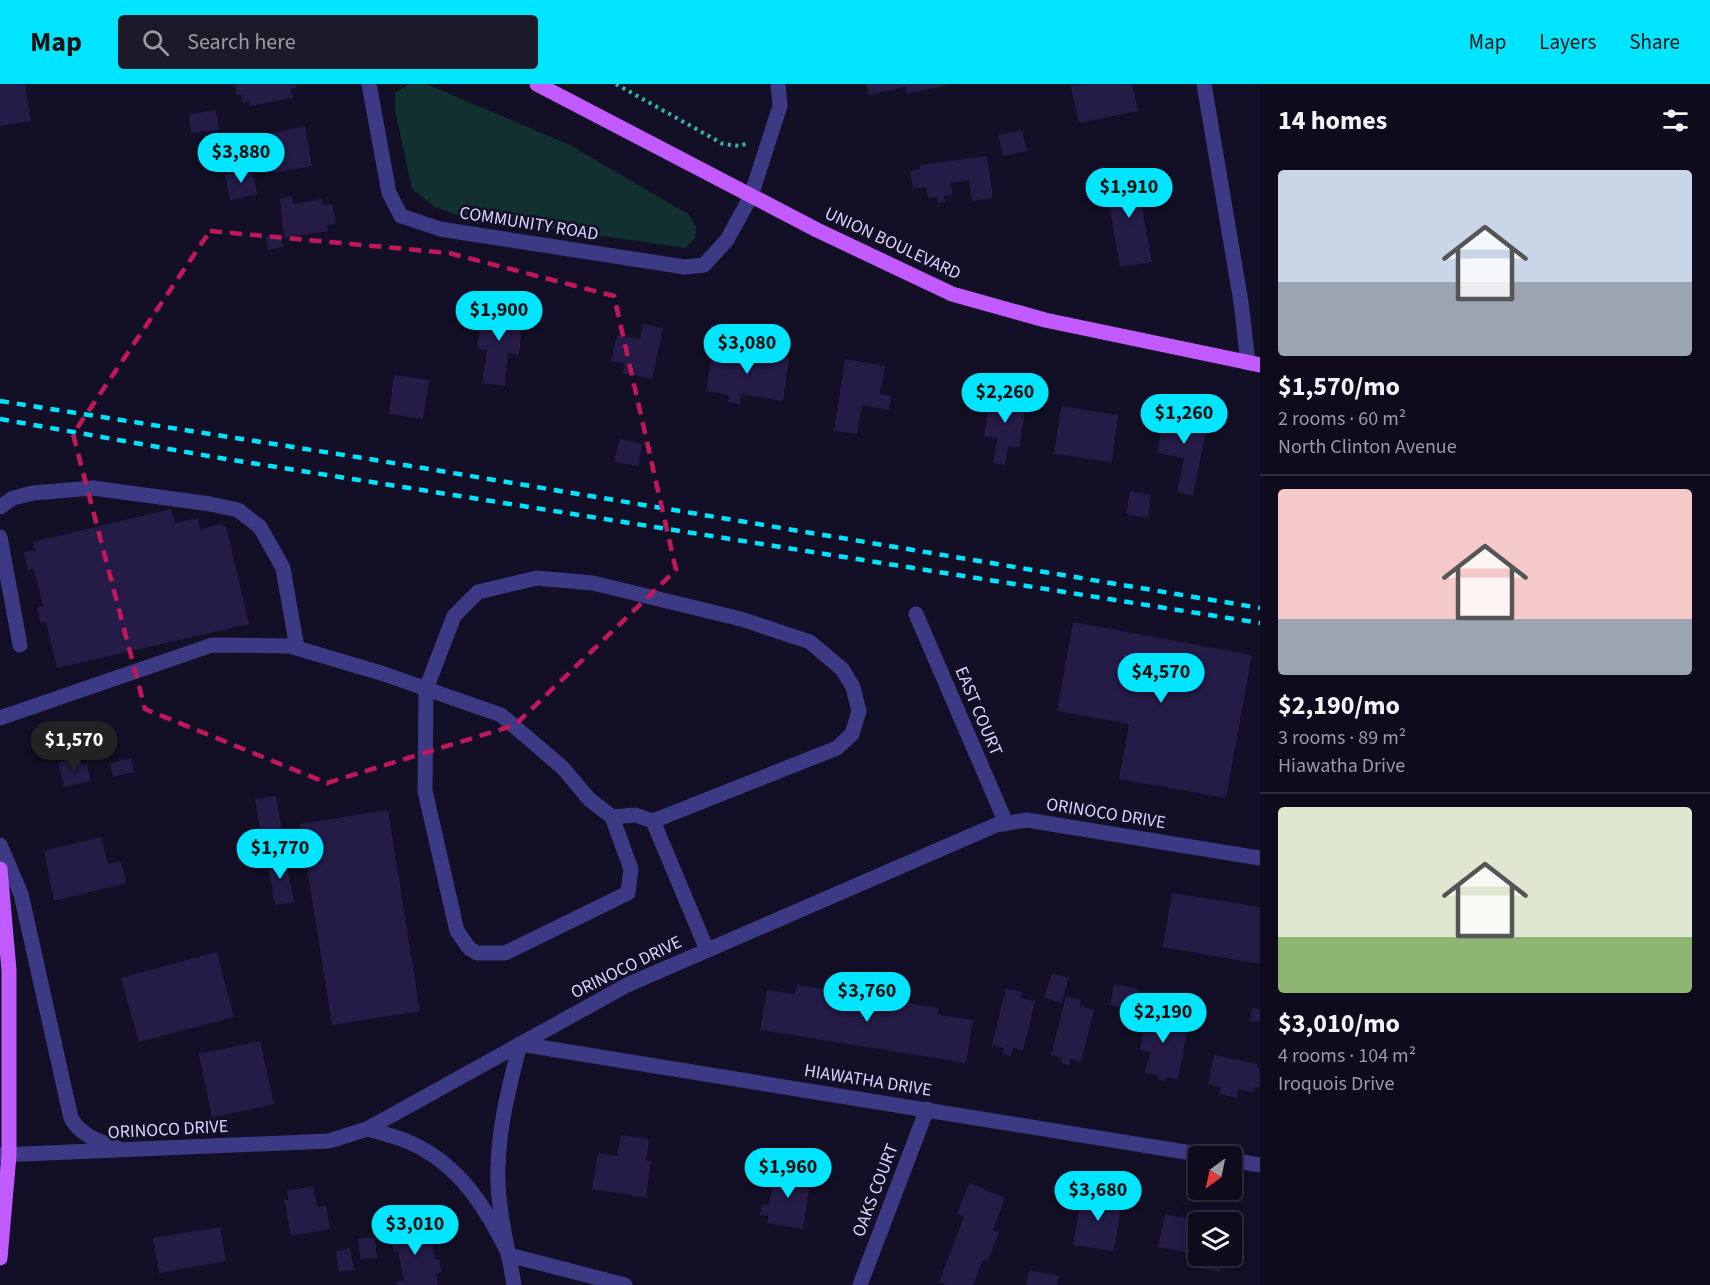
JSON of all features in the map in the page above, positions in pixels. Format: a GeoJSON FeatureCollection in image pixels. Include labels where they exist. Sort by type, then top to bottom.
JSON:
{"type":"FeatureCollection","features":[{"type":"Feature","properties":{"kind":"main road","name":"UNION BOULEVARD"},"geometry":{"type":"LineString","coordinates":[[537,84],[751,196],[952,294],[1046,320],[1254,364]]}},
{"type":"Feature","properties":{"kind":"main road"},"geometry":{"type":"LineString","coordinates":[[0,869],[9,970],[0,1258]]}},
{"type":"Feature","properties":{"kind":"street","name":"COMMUNITY ROAD"},"geometry":{"type":"LineString","coordinates":[[369,84],[389,193],[401,216],[440,229],[685,267],[704,265],[727,240],[751,196],[780,106],[778,84]]}},
{"type":"Feature","properties":{"kind":"street"},"geometry":{"type":"LineString","coordinates":[[1204,84],[1241,302],[1254,364]]}},
{"type":"Feature","properties":{"kind":"street"},"geometry":{"type":"LineString","coordinates":[[0,507],[13,498],[33,493],[93,488],[238,510],[260,527],[283,568],[297,648]]}},
{"type":"Feature","properties":{"kind":"street"},"geometry":{"type":"LineString","coordinates":[[0,537],[20,645]]}},
{"type":"Feature","properties":{"kind":"street"},"geometry":{"type":"LineString","coordinates":[[0,718],[212,645],[297,648],[426,688],[501,715],[563,768],[589,799],[612,817],[631,869],[628,893],[505,953],[477,953],[469,948],[457,931],[425,791],[426,688],[454,616],[478,592],[537,578],[593,583],[741,619],[810,642],[842,669],[854,687],[859,711],[852,734],[837,748],[653,821],[635,815],[612,817]]}},
{"type":"Feature","properties":{"kind":"street","name":"EAST COURT"},"geometry":{"type":"LineString","coordinates":[[916,614],[1006,823]]}},
{"type":"Feature","properties":{"kind":"street","name":"ORINOCO DRIVE"},"geometry":{"type":"LineString","coordinates":[[5,1155],[328,1141],[367,1129],[627,985],[968,835],[1006,823],[1027,820],[1260,858]]}},
{"type":"Feature","properties":{"kind":"street"},"geometry":{"type":"LineString","coordinates":[[653,821],[707,950]]}},
{"type":"Feature","properties":{"kind":"street"},"geometry":{"type":"LineString","coordinates":[[0,845],[21,894],[71,1118],[75,1126],[92,1139],[126,1151]]}},
{"type":"Feature","properties":{"kind":"street"},"geometry":{"type":"LineString","coordinates":[[514,1285],[500,1206],[498,1166],[507,1095],[520,1044]]}},
{"type":"Feature","properties":{"kind":"street","name":"HIAWATHA DRIVE"},"geometry":{"type":"LineString","coordinates":[[520,1044],[1188,1152]]}},
{"type":"Feature","properties":{"kind":"street","name":"OAKS COURT"},"geometry":{"type":"LineString","coordinates":[[860,1285],[927,1109]]}},
{"type":"Feature","properties":{"kind":"street"},"geometry":{"type":"LineString","coordinates":[[367,1129],[412,1143],[448,1167],[472,1189],[497,1229],[509,1255]]}},
{"type":"Feature","properties":{"kind":"street"},"geometry":{"type":"LineString","coordinates":[[1242,1162],[1260,1165]]}},
{"type":"Feature","properties":{"kind":"street"},"geometry":{"type":"LineString","coordinates":[[509,1255],[625,1285]]}},
{"type":"Feature","properties":{"kind":"path"},"geometry":{"type":"LineString","coordinates":[[616,84],[723,144],[740,146],[753,140]]}},
{"type":"Feature","properties":{"kind":"path"},"geometry":{"type":"LineString","coordinates":[[629,90],[632,84]]}},
{"type":"Feature","properties":{"kind":"highlighted area"},"geometry":{"type":"Polygon","coordinates":[[[210,231],[449,253],[614,296],[676,570],[515,725],[327,783],[145,709],[73,434],[210,231]]]}},
{"type":"Feature","properties":{"kind":"green space"},"geometry":{"type":"Polygon","coordinates":[[[409,84],[426,84],[570,145],[688,214],[696,226],[695,238],[685,248],[457,215],[435,207],[412,189],[395,110],[395,93],[409,84]]]}},
{"type":"Feature","properties":{"kind":"building"},"geometry":{"type":"Polygon","coordinates":[[[0,84],[25,84],[31,121],[0,126],[0,84]]]}},
{"type":"Feature","properties":{"kind":"building"},"geometry":{"type":"Polygon","coordinates":[[[235,84],[296,84],[296,88],[291,89],[293,98],[250,106],[249,101],[243,103],[241,95],[237,96],[235,84]]]}},
{"type":"Feature","properties":{"kind":"building"},"geometry":{"type":"Polygon","coordinates":[[[866,84],[948,85],[907,94],[906,87],[869,95],[866,84]]]}},
{"type":"Feature","properties":{"kind":"building"},"geometry":{"type":"Polygon","coordinates":[[[1132,84],[1138,111],[1079,123],[1071,86],[1132,84]]]}},
{"type":"Feature","properties":{"kind":"building"},"geometry":{"type":"Polygon","coordinates":[[[216,110],[219,130],[191,133],[189,114],[216,110]]]}},
{"type":"Feature","properties":{"kind":"building"},"geometry":{"type":"Polygon","coordinates":[[[305,126],[312,166],[273,173],[269,149],[262,150],[260,136],[305,126]]]}},
{"type":"Feature","properties":{"kind":"building"},"geometry":{"type":"Polygon","coordinates":[[[1022,130],[1027,151],[1003,156],[998,135],[1022,130]]]}},
{"type":"Feature","properties":{"kind":"building"},"geometry":{"type":"Polygon","coordinates":[[[987,156],[993,198],[972,201],[969,180],[951,183],[952,195],[944,196],[945,202],[938,203],[937,197],[928,198],[926,187],[913,189],[910,171],[920,169],[920,165],[987,156]]]}},
{"type":"Feature","properties":{"kind":"building"},"geometry":{"type":"Polygon","coordinates":[[[252,169],[257,194],[230,200],[225,175],[252,169]]]}},
{"type":"Feature","properties":{"kind":"building"},"geometry":{"type":"Polygon","coordinates":[[[1145,175],[1149,200],[1141,201],[1152,262],[1120,267],[1105,181],[1145,175]]]}},
{"type":"Feature","properties":{"kind":"building"},"geometry":{"type":"Polygon","coordinates":[[[292,196],[293,204],[322,199],[323,206],[332,204],[336,224],[327,225],[328,231],[284,238],[280,199],[292,196]]]}},
{"type":"Feature","properties":{"kind":"building"},"geometry":{"type":"Polygon","coordinates":[[[281,234],[283,247],[268,250],[266,237],[281,234]]]}},
{"type":"Feature","properties":{"kind":"building"},"geometry":{"type":"Polygon","coordinates":[[[482,309],[523,311],[519,355],[508,353],[505,386],[482,383],[487,350],[477,349],[482,309]]]}},
{"type":"Feature","properties":{"kind":"building"},"geometry":{"type":"Polygon","coordinates":[[[643,324],[663,328],[652,379],[623,373],[625,364],[611,361],[617,335],[640,339],[643,324]]]}},
{"type":"Feature","properties":{"kind":"building"},"geometry":{"type":"Polygon","coordinates":[[[713,346],[789,358],[783,401],[741,394],[740,404],[728,402],[729,395],[706,391],[713,346]]]}},
{"type":"Feature","properties":{"kind":"building"},"geometry":{"type":"Polygon","coordinates":[[[845,359],[885,366],[880,394],[891,396],[889,410],[862,405],[857,434],[834,431],[845,359]]]}},
{"type":"Feature","properties":{"kind":"building"},"geometry":{"type":"Polygon","coordinates":[[[394,375],[429,380],[423,419],[389,414],[394,375]]]}},
{"type":"Feature","properties":{"kind":"building"},"geometry":{"type":"Polygon","coordinates":[[[1001,391],[1020,394],[1019,403],[1026,404],[1019,448],[1008,446],[1005,465],[993,463],[997,438],[984,436],[990,400],[1000,401],[1001,391]]]}},
{"type":"Feature","properties":{"kind":"building"},"geometry":{"type":"Polygon","coordinates":[[[1061,406],[1118,415],[1112,462],[1054,454],[1061,406]]]}},
{"type":"Feature","properties":{"kind":"building"},"geometry":{"type":"Polygon","coordinates":[[[1166,408],[1194,413],[1193,419],[1208,422],[1193,496],[1177,492],[1184,458],[1157,453],[1166,408]]]}},
{"type":"Feature","properties":{"kind":"building"},"geometry":{"type":"Polygon","coordinates":[[[620,439],[642,444],[638,466],[614,462],[620,439]]]}},
{"type":"Feature","properties":{"kind":"building"},"geometry":{"type":"Polygon","coordinates":[[[1130,491],[1151,495],[1148,518],[1126,514],[1130,491]]]}},
{"type":"Feature","properties":{"kind":"building"},"geometry":{"type":"Polygon","coordinates":[[[171,509],[175,523],[198,518],[200,530],[222,523],[223,527],[226,526],[249,624],[57,668],[46,622],[41,623],[37,607],[43,606],[34,569],[28,570],[24,552],[35,550],[33,542],[171,509]]]}},
{"type":"Feature","properties":{"kind":"building"},"geometry":{"type":"Polygon","coordinates":[[[1073,622],[1252,655],[1226,798],[1119,779],[1129,724],[1057,711],[1073,622]]]}},
{"type":"Feature","properties":{"kind":"building"},"geometry":{"type":"Polygon","coordinates":[[[80,757],[82,765],[87,764],[91,781],[64,787],[58,762],[80,757]]]}},
{"type":"Feature","properties":{"kind":"building"},"geometry":{"type":"Polygon","coordinates":[[[131,758],[134,772],[113,777],[110,763],[131,758]]]}},
{"type":"Feature","properties":{"kind":"building"},"geometry":{"type":"Polygon","coordinates":[[[276,796],[284,845],[263,848],[255,799],[276,796]]]}},
{"type":"Feature","properties":{"kind":"building"},"geometry":{"type":"Polygon","coordinates":[[[388,810],[420,1011],[332,1025],[300,824],[388,810]]]}},
{"type":"Feature","properties":{"kind":"building"},"geometry":{"type":"Polygon","coordinates":[[[101,837],[108,864],[121,861],[126,883],[54,901],[44,851],[101,837]]]}},
{"type":"Feature","properties":{"kind":"building"},"geometry":{"type":"Polygon","coordinates":[[[285,855],[294,902],[275,905],[267,859],[285,855]]]}},
{"type":"Feature","properties":{"kind":"building"},"geometry":{"type":"Polygon","coordinates":[[[1172,893],[1260,907],[1260,964],[1163,947],[1172,893]]]}},
{"type":"Feature","properties":{"kind":"building"},"geometry":{"type":"Polygon","coordinates":[[[217,952],[234,1017],[139,1042],[121,978],[217,952]]]}},
{"type":"Feature","properties":{"kind":"building"},"geometry":{"type":"Polygon","coordinates":[[[1052,973],[1069,978],[1061,1003],[1044,997],[1052,973]]]}},
{"type":"Feature","properties":{"kind":"building"},"geometry":{"type":"Polygon","coordinates":[[[1114,984],[1138,989],[1134,1010],[1110,1005],[1114,984]]]}},
{"type":"Feature","properties":{"kind":"building"},"geometry":{"type":"Polygon","coordinates":[[[797,985],[939,1008],[938,1015],[973,1020],[966,1063],[760,1030],[767,990],[795,994],[797,985]]]}},
{"type":"Feature","properties":{"kind":"building"},"geometry":{"type":"Polygon","coordinates":[[[1006,988],[1022,992],[1020,998],[1035,1001],[1023,1051],[1013,1048],[1011,1056],[1003,1054],[1004,1048],[992,1045],[1006,988]]]}},
{"type":"Feature","properties":{"kind":"building"},"geometry":{"type":"Polygon","coordinates":[[[1066,996],[1081,1000],[1080,1006],[1094,1010],[1081,1062],[1070,1059],[1069,1065],[1061,1063],[1062,1058],[1051,1055],[1066,996]]]}},
{"type":"Feature","properties":{"kind":"building"},"geometry":{"type":"Polygon","coordinates":[[[1158,1008],[1172,1011],[1172,1023],[1188,1027],[1178,1079],[1167,1077],[1166,1081],[1157,1079],[1158,1075],[1145,1073],[1150,1052],[1140,1050],[1147,1011],[1157,1013],[1158,1008]]]}},
{"type":"Feature","properties":{"kind":"building"},"geometry":{"type":"Polygon","coordinates":[[[1252,1008],[1260,1009],[1260,1022],[1250,1021],[1252,1008]]]}},
{"type":"Feature","properties":{"kind":"building"},"geometry":{"type":"Polygon","coordinates":[[[260,1041],[274,1104],[212,1118],[199,1054],[260,1041]]]}},
{"type":"Feature","properties":{"kind":"building"},"geometry":{"type":"Polygon","coordinates":[[[1214,1055],[1257,1064],[1257,1068],[1260,1068],[1260,1088],[1254,1087],[1253,1092],[1238,1089],[1236,1098],[1219,1094],[1221,1087],[1208,1084],[1214,1055]]]}},
{"type":"Feature","properties":{"kind":"building"},"geometry":{"type":"Polygon","coordinates":[[[621,1135],[649,1139],[646,1160],[651,1161],[646,1198],[592,1189],[598,1153],[617,1156],[621,1135]]]}},
{"type":"Feature","properties":{"kind":"building"},"geometry":{"type":"Polygon","coordinates":[[[775,1169],[811,1175],[803,1229],[767,1223],[768,1216],[760,1215],[762,1204],[769,1205],[775,1169]]]}},
{"type":"Feature","properties":{"kind":"building"},"geometry":{"type":"Polygon","coordinates":[[[969,1183],[1005,1198],[993,1230],[999,1232],[988,1261],[983,1260],[973,1285],[946,1285],[939,1282],[964,1217],[957,1214],[969,1183]]]}},
{"type":"Feature","properties":{"kind":"building"},"geometry":{"type":"Polygon","coordinates":[[[313,1186],[317,1207],[326,1205],[330,1229],[291,1236],[284,1200],[288,1200],[287,1191],[313,1186]]]}},
{"type":"Feature","properties":{"kind":"building"},"geometry":{"type":"Polygon","coordinates":[[[1082,1193],[1122,1199],[1114,1251],[1073,1245],[1082,1193]]]}},
{"type":"Feature","properties":{"kind":"building"},"geometry":{"type":"Polygon","coordinates":[[[1165,1214],[1188,1219],[1188,1253],[1158,1247],[1165,1214]]]}},
{"type":"Feature","properties":{"kind":"building"},"geometry":{"type":"Polygon","coordinates":[[[422,1222],[426,1244],[432,1243],[435,1259],[439,1260],[442,1272],[436,1273],[438,1285],[397,1285],[396,1282],[404,1280],[398,1251],[394,1252],[390,1229],[422,1222]]]}},
{"type":"Feature","properties":{"kind":"building"},"geometry":{"type":"Polygon","coordinates":[[[220,1227],[226,1261],[159,1273],[153,1238],[220,1227]]]}},
{"type":"Feature","properties":{"kind":"building"},"geometry":{"type":"Polygon","coordinates":[[[375,1237],[377,1258],[360,1259],[358,1238],[375,1237]]]}},
{"type":"Feature","properties":{"kind":"building"},"geometry":{"type":"Polygon","coordinates":[[[350,1248],[354,1270],[339,1272],[336,1251],[350,1248]]]}},
{"type":"Feature","properties":{"kind":"building"},"geometry":{"type":"Polygon","coordinates":[[[1190,1266],[1221,1266],[1220,1272],[1190,1266]]]}},
{"type":"Feature","properties":{"kind":"building"},"geometry":{"type":"Polygon","coordinates":[[[1029,1270],[1059,1276],[1057,1285],[1026,1285],[1029,1270]]]}},
{"type":"Feature","properties":{"kind":"railway"},"geometry":{"type":"LineString","coordinates":[[0,401],[363,458],[1260,608]]}},
{"type":"Feature","properties":{"kind":"railway"},"geometry":{"type":"LineString","coordinates":[[0,419],[220,458],[1260,623]]}}]}
